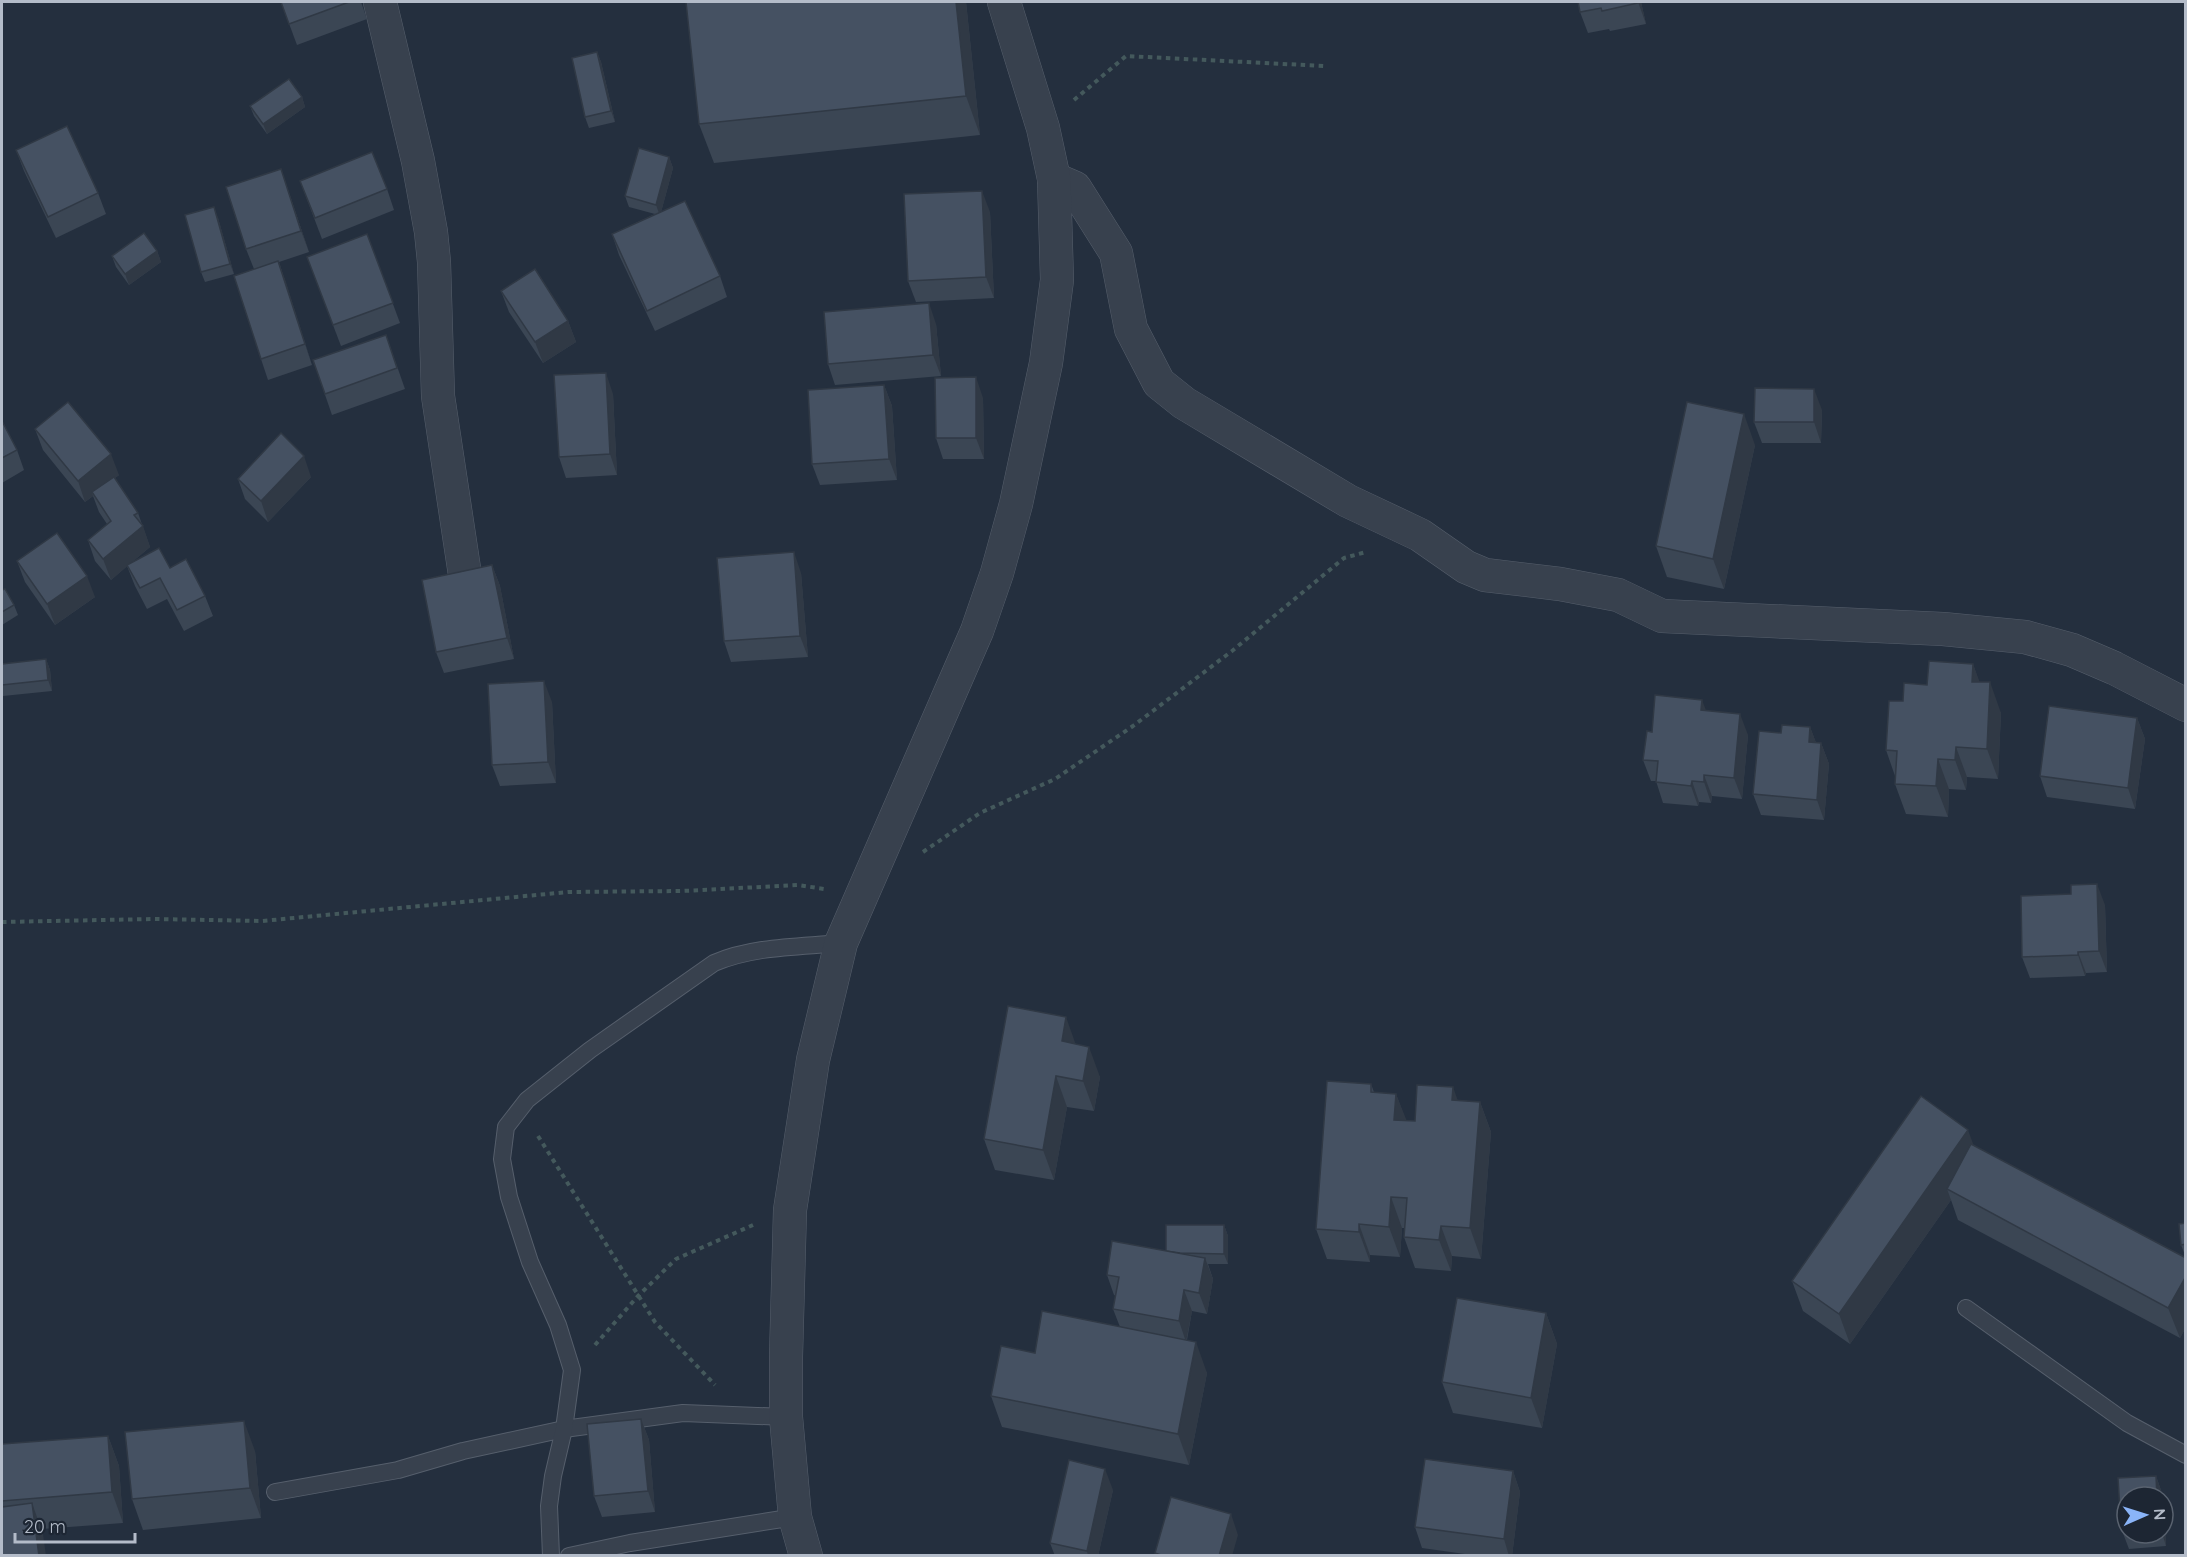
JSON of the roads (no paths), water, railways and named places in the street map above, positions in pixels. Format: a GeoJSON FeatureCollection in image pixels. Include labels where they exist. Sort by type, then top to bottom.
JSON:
{"type":"FeatureCollection","features":[{"type":"Feature","properties":{"kind":"street"},"geometry":{"type":"LineString","coordinates":[[380,2],[427,205],[434,262],[439,404],[465,574]]}},
{"type":"Feature","properties":{"kind":"street"},"geometry":{"type":"LineString","coordinates":[[806,1556],[795,1517],[786,1417],[790,1210],[813,1060],[841,943],[977,631],[997,573],[1016,504],[1046,363],[1057,280],[1054,178],[1043,128],[1004,2]]}},
{"type":"Feature","properties":{"kind":"street"},"geometry":{"type":"LineString","coordinates":[[1054,178],[1075,188],[1116,253],[1131,329],[1159,383],[1184,403],[1348,501],[1420,535],[1466,567],[1485,575],[1560,584],[1618,595],[1662,616],[1943,629],[2025,637],[2072,650],[2114,668],[2186,705]]}},
{"type":"Feature","properties":{"kind":"lane"},"geometry":{"type":"LineString","coordinates":[[551,1556],[549,1506],[553,1476],[564,1429],[572,1370],[558,1325],[530,1262],[508,1197],[502,1159],[506,1127],[527,1100],[590,1050],[714,963],[733,955],[753,951],[841,943]]}},
{"type":"Feature","properties":{"kind":"lane"},"geometry":{"type":"LineString","coordinates":[[1966,1308],[2127,1423],[2186,1455]]}},
{"type":"Feature","properties":{"kind":"lane"},"geometry":{"type":"LineString","coordinates":[[275,1492],[398,1470],[463,1451],[564,1429],[683,1413],[786,1417]]}},
{"type":"Feature","properties":{"kind":"lane"},"geometry":{"type":"LineString","coordinates":[[569,1556],[795,1517]]}}]}
